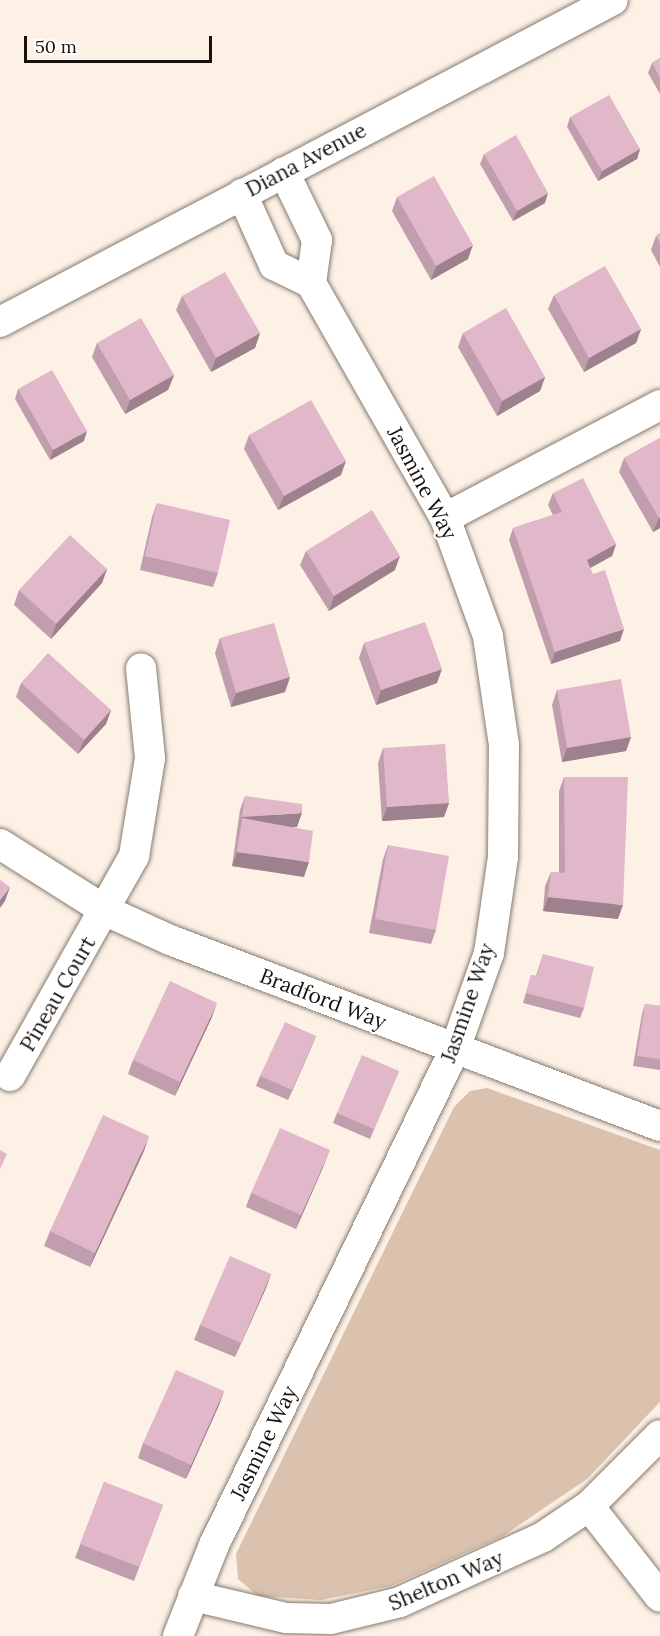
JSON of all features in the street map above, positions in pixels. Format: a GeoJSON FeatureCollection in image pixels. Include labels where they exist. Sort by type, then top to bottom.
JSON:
{"type":"FeatureCollection","features":[{"type":"Feature","properties":{"kind":"street","name":"Diana Avenue"},"geometry":{"type":"LineString","coordinates":[[0,322],[613,0]]}},
{"type":"Feature","properties":{"kind":"street"},"geometry":{"type":"LineString","coordinates":[[242,194],[274,266],[311,284],[317,240],[284,172]]}},
{"type":"Feature","properties":{"kind":"street","name":"Jasmine Way"},"geometry":{"type":"LineString","coordinates":[[178,1636],[193,1596],[455,1049],[489,953],[503,857],[504,745],[488,636],[445,518],[311,284]]}},
{"type":"Feature","properties":{"kind":"street"},"geometry":{"type":"LineString","coordinates":[[445,518],[660,405]]}},
{"type":"Feature","properties":{"kind":"street","name":"Pineau Court"},"geometry":{"type":"LineString","coordinates":[[10,1076],[106,911],[134,856],[146,804],[150,758],[141,668]]}},
{"type":"Feature","properties":{"kind":"street","name":"Bradford Way"},"geometry":{"type":"LineString","coordinates":[[0,844],[106,911],[455,1049],[660,1126]]}},
{"type":"Feature","properties":{"kind":"street","name":"Shelton Way"},"geometry":{"type":"LineString","coordinates":[[193,1596],[286,1617],[367,1613],[488,1565],[589,1506],[660,1435]]}},
{"type":"Feature","properties":{"kind":"street"},"geometry":{"type":"LineString","coordinates":[[589,1506],[660,1597]]}},
{"type":"Feature","properties":{"kind":"shaded area"},"geometry":{"type":"Polygon","coordinates":[[[487,1088],[660,1150],[660,1402],[587,1479],[503,1536],[391,1586],[321,1600],[258,1596],[238,1579],[236,1554],[454,1107],[470,1091],[487,1088]]]}},
{"type":"Feature","properties":{"kind":"building"},"geometry":{"type":"Polygon","coordinates":[[[660,58],[660,78],[652,63],[660,58]]]}},
{"type":"Feature","properties":{"kind":"building"},"geometry":{"type":"Polygon","coordinates":[[[609,95],[640,149],[602,171],[570,117],[609,95]]]}},
{"type":"Feature","properties":{"kind":"building"},"geometry":{"type":"Polygon","coordinates":[[[516,135],[548,193],[517,211],[484,154],[516,135]]]}},
{"type":"Feature","properties":{"kind":"building"},"geometry":{"type":"Polygon","coordinates":[[[434,176],[473,245],[436,266],[397,197],[434,176]]]}},
{"type":"Feature","properties":{"kind":"building"},"geometry":{"type":"Polygon","coordinates":[[[605,266],[641,329],[589,358],[554,295],[605,266]]]}},
{"type":"Feature","properties":{"kind":"building"},"geometry":{"type":"Polygon","coordinates":[[[225,272],[260,333],[216,358],[182,296],[225,272]]]}},
{"type":"Feature","properties":{"kind":"building"},"geometry":{"type":"Polygon","coordinates":[[[506,308],[545,377],[502,401],[463,333],[506,308]]]}},
{"type":"Feature","properties":{"kind":"building"},"geometry":{"type":"Polygon","coordinates":[[[141,318],[174,375],[130,400],[97,343],[141,318]]]}},
{"type":"Feature","properties":{"kind":"building"},"geometry":{"type":"Polygon","coordinates":[[[52,370],[87,431],[53,450],[18,389],[52,370]]]}},
{"type":"Feature","properties":{"kind":"building"},"geometry":{"type":"Polygon","coordinates":[[[311,400],[346,461],[284,496],[249,435],[311,400]]]}},
{"type":"Feature","properties":{"kind":"building"},"geometry":{"type":"Polygon","coordinates":[[[660,438],[660,517],[659,518],[624,458],[660,438]]]}},
{"type":"Feature","properties":{"kind":"building"},"geometry":{"type":"Polygon","coordinates":[[[583,478],[616,544],[587,560],[593,574],[605,570],[624,629],[555,652],[513,528],[562,512],[553,493],[583,478]]]}},
{"type":"Feature","properties":{"kind":"building"},"geometry":{"type":"Polygon","coordinates":[[[157,503],[230,520],[218,573],[145,556],[157,503]]]}},
{"type":"Feature","properties":{"kind":"building"},"geometry":{"type":"Polygon","coordinates":[[[372,510],[400,556],[334,596],[306,551],[372,510]]]}},
{"type":"Feature","properties":{"kind":"building"},"geometry":{"type":"Polygon","coordinates":[[[70,535],[107,569],[56,624],[19,590],[70,535]]]}},
{"type":"Feature","properties":{"kind":"building"},"geometry":{"type":"Polygon","coordinates":[[[425,622],[442,669],[381,690],[364,643],[425,622]]]}},
{"type":"Feature","properties":{"kind":"building"},"geometry":{"type":"Polygon","coordinates":[[[274,623],[290,677],[236,693],[220,638],[274,623]]]}},
{"type":"Feature","properties":{"kind":"building"},"geometry":{"type":"Polygon","coordinates":[[[48,653],[111,710],[84,740],[21,683],[48,653]]]}},
{"type":"Feature","properties":{"kind":"building"},"geometry":{"type":"Polygon","coordinates":[[[621,679],[631,737],[567,748],[557,690],[621,679]]]}},
{"type":"Feature","properties":{"kind":"building"},"geometry":{"type":"Polygon","coordinates":[[[445,744],[449,803],[387,807],[383,748],[445,744]]]}},
{"type":"Feature","properties":{"kind":"building"},"geometry":{"type":"Polygon","coordinates":[[[564,777],[628,777],[623,905],[548,897],[551,872],[565,873],[564,777]]]}},
{"type":"Feature","properties":{"kind":"building"},"geometry":{"type":"Polygon","coordinates":[[[245,796],[302,804],[302,813],[242,817],[245,796]]]}},
{"type":"Feature","properties":{"kind":"building"},"geometry":{"type":"Polygon","coordinates":[[[242,818],[313,831],[309,862],[237,852],[242,818]]]}},
{"type":"Feature","properties":{"kind":"building"},"geometry":{"type":"Polygon","coordinates":[[[388,845],[449,856],[436,930],[375,919],[388,845]]]}},
{"type":"Feature","properties":{"kind":"building"},"geometry":{"type":"Polygon","coordinates":[[[0,880],[10,887],[0,900],[0,880]]]}},
{"type":"Feature","properties":{"kind":"building"},"geometry":{"type":"Polygon","coordinates":[[[543,954],[594,967],[584,1008],[526,993],[531,975],[537,976],[543,954]]]}},
{"type":"Feature","properties":{"kind":"building"},"geometry":{"type":"Polygon","coordinates":[[[170,981],[217,1003],[180,1082],[133,1060],[170,981]]]}},
{"type":"Feature","properties":{"kind":"building"},"geometry":{"type":"Polygon","coordinates":[[[645,1004],[660,1006],[660,1059],[637,1056],[645,1004]]]}},
{"type":"Feature","properties":{"kind":"building"},"geometry":{"type":"Polygon","coordinates":[[[285,1022],[316,1036],[292,1090],[260,1076],[285,1022]]]}},
{"type":"Feature","properties":{"kind":"building"},"geometry":{"type":"Polygon","coordinates":[[[362,1055],[399,1071],[374,1129],[337,1113],[362,1055]]]}},
{"type":"Feature","properties":{"kind":"building"},"geometry":{"type":"Polygon","coordinates":[[[103,1115],[149,1136],[95,1253],[50,1231],[103,1115]]]}},
{"type":"Feature","properties":{"kind":"building"},"geometry":{"type":"Polygon","coordinates":[[[280,1128],[330,1150],[301,1215],[251,1193],[280,1128]]]}},
{"type":"Feature","properties":{"kind":"building"},"geometry":{"type":"Polygon","coordinates":[[[0,1150],[7,1154],[0,1169],[0,1150]]]}},
{"type":"Feature","properties":{"kind":"building"},"geometry":{"type":"Polygon","coordinates":[[[230,1256],[271,1274],[241,1343],[200,1325],[230,1256]]]}},
{"type":"Feature","properties":{"kind":"building"},"geometry":{"type":"Polygon","coordinates":[[[176,1370],[224,1391],[191,1465],[143,1443],[176,1370]]]}},
{"type":"Feature","properties":{"kind":"building"},"geometry":{"type":"Polygon","coordinates":[[[104,1482],[163,1505],[139,1567],[80,1544],[104,1482]]]}}]}
